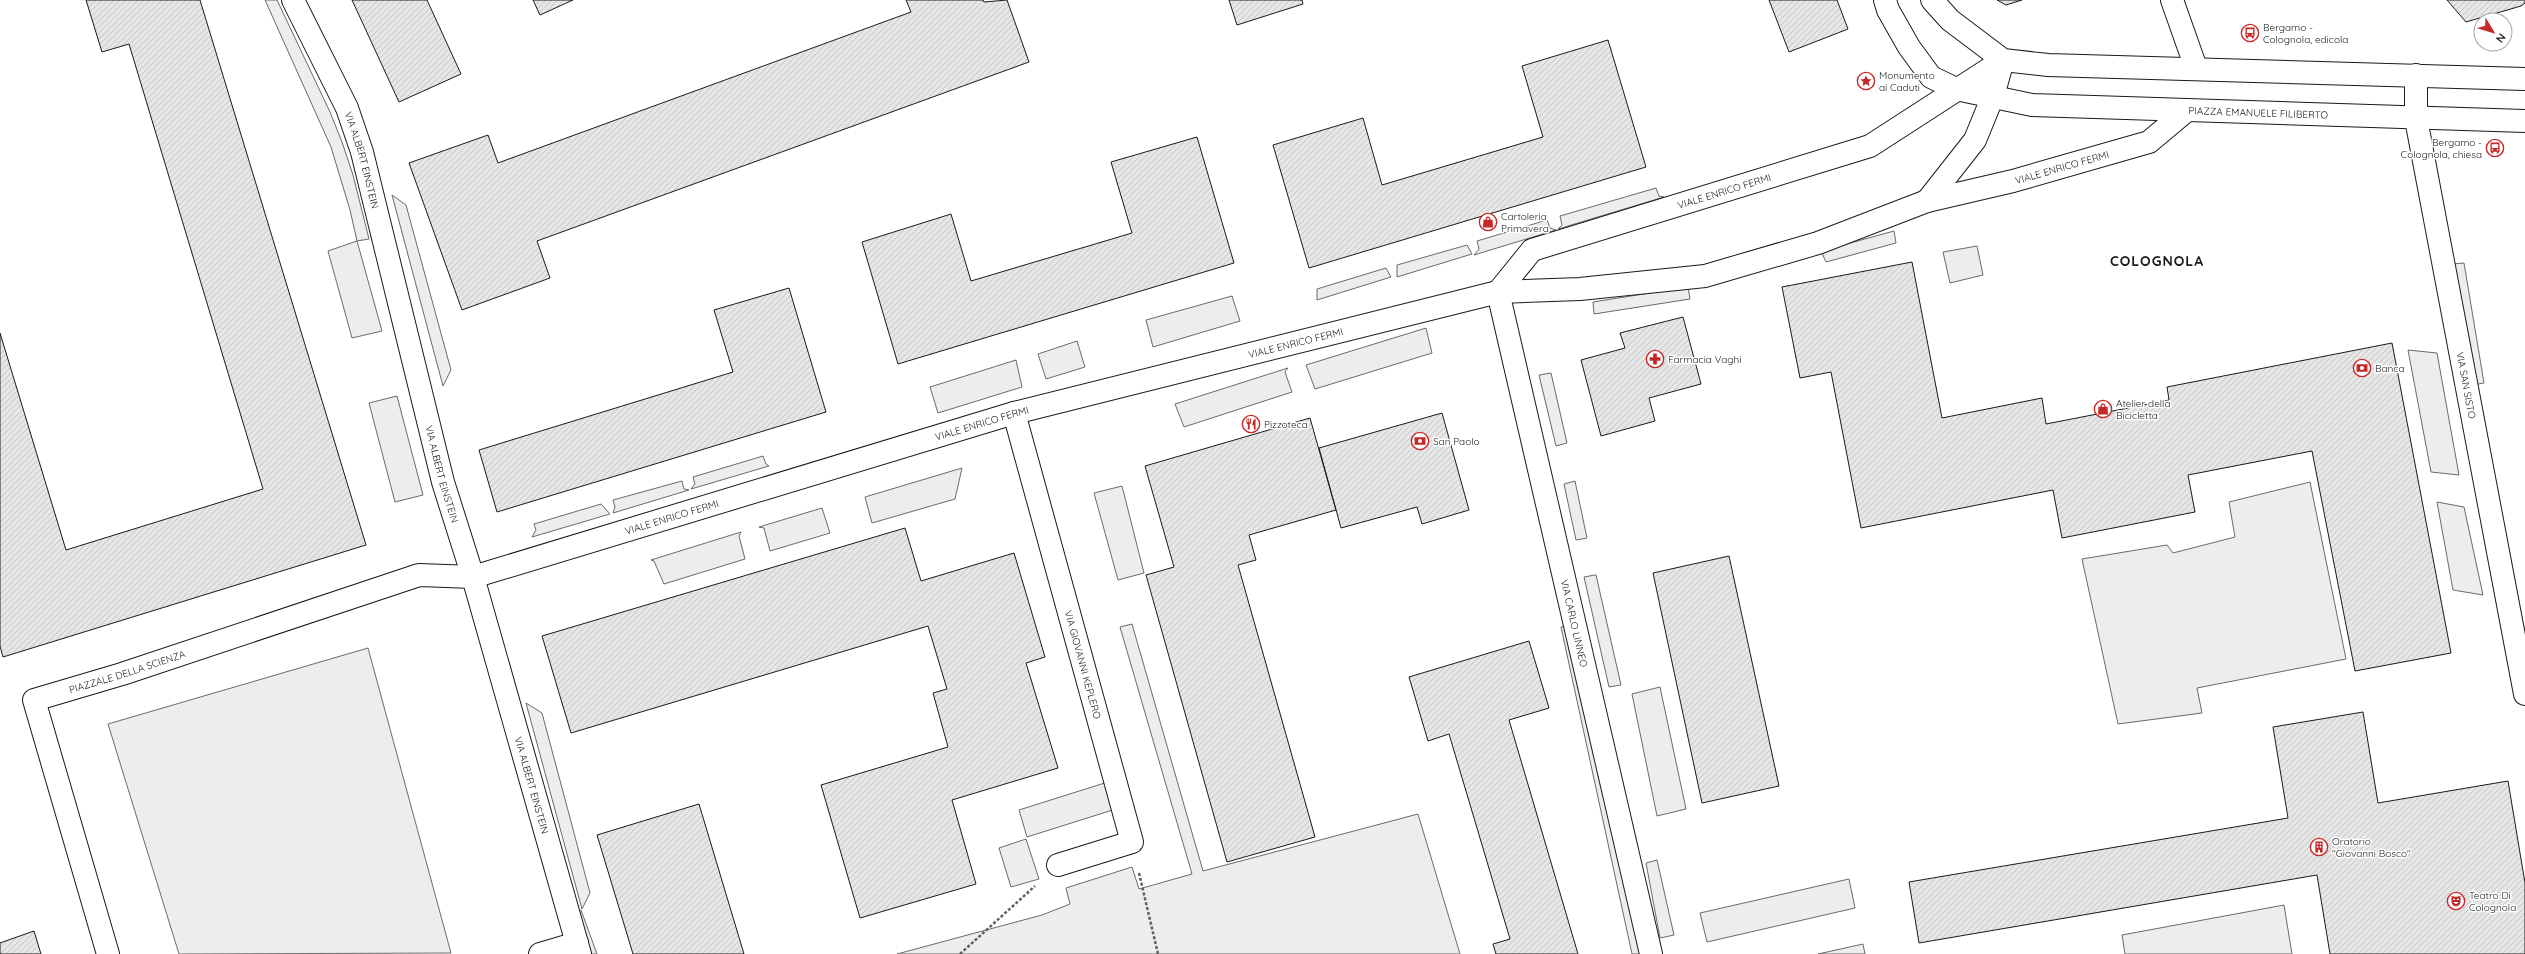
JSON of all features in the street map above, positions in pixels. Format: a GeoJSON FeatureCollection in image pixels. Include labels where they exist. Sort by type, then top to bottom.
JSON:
{"type":"FeatureCollection","features":[{"type":"Feature","properties":{"kind":"street","name":"VIA ALBERT EINSTEIN"},"geometry":{"type":"LineString","coordinates":[[294,0],[347,108],[362,152],[443,482],[473,577],[578,949]]}},
{"type":"Feature","properties":{"kind":"street","name":"PIAZZA EMANUELE FILIBERTO"},"geometry":{"type":"LineString","coordinates":[[1885,0],[1909,47],[1930,77],[1956,89],[2032,105],[2525,122]]}},
{"type":"Feature","properties":{"kind":"street"},"geometry":{"type":"LineString","coordinates":[[1932,0],[1950,20],[2003,60],[2048,65],[2196,68],[2525,79]]}},
{"type":"Feature","properties":{"kind":"street"},"geometry":{"type":"LineString","coordinates":[[2172,0],[2196,68]]}},
{"type":"Feature","properties":{"kind":"street"},"geometry":{"type":"LineString","coordinates":[[1956,89],[2003,60]]}},
{"type":"Feature","properties":{"kind":"street"},"geometry":{"type":"LineString","coordinates":[[1927,201],[1975,140],[1993,96],[2003,60]]}},
{"type":"Feature","properties":{"kind":"street","name":"VIA SAN SISTO"},"geometry":{"type":"LineString","coordinates":[[2416,75],[2416,119],[2525,694]]}},
{"type":"Feature","properties":{"kind":"street","name":"VIALE ENRICO FERMI"},"geometry":{"type":"LineString","coordinates":[[1498,292],[1532,250],[1870,146],[1956,89]]}},
{"type":"Feature","properties":{"kind":"street","name":"VIALE ENRICO FERMI"},"geometry":{"type":"LineString","coordinates":[[473,577],[1014,413],[1498,292],[1580,289],[1705,276],[1818,243],[1927,201],[2013,181],[2149,142],[2186,111]]}},
{"type":"Feature","properties":{"kind":"street","name":"VIA CARLO LINNEO"},"geometry":{"type":"LineString","coordinates":[[1498,292],[1652,954]]}},
{"type":"Feature","properties":{"kind":"street","name":"VIA GIOVANNI KEPLERO"},"geometry":{"type":"LineString","coordinates":[[1014,413],[1132,842]]}},
{"type":"Feature","properties":{"kind":"street","name":"PIAZZALE DELLA SCIENZA"},"geometry":{"type":"LineString","coordinates":[[108,954],[34,700],[122,674],[419,575],[473,577]]}},
{"type":"Feature","properties":{"kind":"street"},"geometry":{"type":"LineString","coordinates":[[1058,865],[1132,842]]}},
{"type":"Feature","properties":{"kind":"street"},"geometry":{"type":"LineString","coordinates":[[540,954],[578,949]]}},
{"type":"Feature","properties":{"kind":"path"},"geometry":{"type":"LineString","coordinates":[[1132,842],[1158,954]]}},
{"type":"Feature","properties":{"kind":"path"},"geometry":{"type":"LineString","coordinates":[[960,954],[1058,865]]}},
{"type":"Feature","properties":{"kind":"shaded area"},"geometry":{"type":"Polygon","coordinates":[[[265,0],[277,0],[330,112],[353,175],[369,239],[357,241],[350,210],[331,147],[265,0]]]}},
{"type":"Feature","properties":{"kind":"shaded area"},"geometry":{"type":"Polygon","coordinates":[[[1656,188],[1659,196],[1664,197],[1558,229],[1562,225],[1560,216],[1656,188]]]}},
{"type":"Feature","properties":{"kind":"shaded area"},"geometry":{"type":"Polygon","coordinates":[[[392,195],[406,205],[451,370],[443,386],[392,195]]]}},
{"type":"Feature","properties":{"kind":"shaded area"},"geometry":{"type":"Polygon","coordinates":[[[1547,220],[1550,228],[1556,230],[1474,255],[1479,249],[1477,241],[1547,220]]]}},
{"type":"Feature","properties":{"kind":"shaded area"},"geometry":{"type":"Polygon","coordinates":[[[1894,231],[1896,243],[1826,262],[1821,251],[1894,231]]]}},
{"type":"Feature","properties":{"kind":"shaded area"},"geometry":{"type":"Polygon","coordinates":[[[357,241],[382,331],[352,338],[328,251],[357,241]]]}},
{"type":"Feature","properties":{"kind":"shaded area"},"geometry":{"type":"Polygon","coordinates":[[[1467,245],[1472,254],[1397,277],[1397,265],[1467,245]]]}},
{"type":"Feature","properties":{"kind":"shaded area"},"geometry":{"type":"Polygon","coordinates":[[[1977,246],[1983,275],[1950,283],[1943,252],[1977,246]]]}},
{"type":"Feature","properties":{"kind":"shaded area"},"geometry":{"type":"Polygon","coordinates":[[[2464,263],[2484,383],[2473,385],[2452,264],[2464,263]]]}},
{"type":"Feature","properties":{"kind":"shaded area"},"geometry":{"type":"Polygon","coordinates":[[[1386,268],[1391,277],[1317,300],[1317,289],[1386,268]]]}},
{"type":"Feature","properties":{"kind":"shaded area"},"geometry":{"type":"Polygon","coordinates":[[[1688,287],[1690,299],[1594,314],[1593,302],[1688,287]]]}},
{"type":"Feature","properties":{"kind":"shaded area"},"geometry":{"type":"Polygon","coordinates":[[[1232,296],[1240,321],[1153,347],[1146,320],[1232,296]]]}},
{"type":"Feature","properties":{"kind":"shaded area"},"geometry":{"type":"Polygon","coordinates":[[[1426,328],[1432,353],[1315,389],[1306,365],[1426,328]]]}},
{"type":"Feature","properties":{"kind":"shaded area"},"geometry":{"type":"Polygon","coordinates":[[[1077,341],[1085,367],[1046,379],[1038,354],[1077,341]]]}},
{"type":"Feature","properties":{"kind":"shaded area"},"geometry":{"type":"Polygon","coordinates":[[[2408,350],[2437,353],[2459,475],[2431,472],[2408,350]]]}},
{"type":"Feature","properties":{"kind":"shaded area"},"geometry":{"type":"Polygon","coordinates":[[[1016,360],[1022,387],[938,413],[930,387],[1016,360]]]}},
{"type":"Feature","properties":{"kind":"shaded area"},"geometry":{"type":"Polygon","coordinates":[[[1288,368],[1285,372],[1292,392],[1184,427],[1175,404],[1288,368]]]}},
{"type":"Feature","properties":{"kind":"shaded area"},"geometry":{"type":"Polygon","coordinates":[[[1551,373],[1567,443],[1556,446],[1539,375],[1551,373]]]}},
{"type":"Feature","properties":{"kind":"shaded area"},"geometry":{"type":"Polygon","coordinates":[[[397,396],[423,495],[395,502],[369,403],[397,396]]]}},
{"type":"Feature","properties":{"kind":"shaded area"},"geometry":{"type":"Polygon","coordinates":[[[763,456],[766,464],[769,466],[691,489],[695,484],[693,477],[763,456]]]}},
{"type":"Feature","properties":{"kind":"shaded area"},"geometry":{"type":"Polygon","coordinates":[[[962,468],[955,499],[872,523],[865,497],[962,468]]]}},
{"type":"Feature","properties":{"kind":"shaded area"},"geometry":{"type":"Polygon","coordinates":[[[682,481],[684,489],[689,490],[613,513],[615,507],[613,500],[682,481]]]}},
{"type":"Feature","properties":{"kind":"shaded area"},"geometry":{"type":"Polygon","coordinates":[[[1575,481],[1587,538],[1576,540],[1564,484],[1575,481]]]}},
{"type":"Feature","properties":{"kind":"shaded area"},"geometry":{"type":"Polygon","coordinates":[[[2310,482],[2346,659],[2197,688],[2202,713],[2118,724],[2082,559],[2167,545],[2173,553],[2235,537],[2229,502],[2310,482]]]}},
{"type":"Feature","properties":{"kind":"shaded area"},"geometry":{"type":"Polygon","coordinates":[[[1122,486],[1144,573],[1118,580],[1094,493],[1122,486]]]}},
{"type":"Feature","properties":{"kind":"shaded area"},"geometry":{"type":"Polygon","coordinates":[[[2437,502],[2464,507],[2483,595],[2453,590],[2437,502]]]}},
{"type":"Feature","properties":{"kind":"shaded area"},"geometry":{"type":"Polygon","coordinates":[[[601,504],[610,514],[532,537],[536,530],[534,524],[601,504]]]}},
{"type":"Feature","properties":{"kind":"shaded area"},"geometry":{"type":"Polygon","coordinates":[[[822,508],[830,533],[770,551],[764,528],[759,527],[822,508]]]}},
{"type":"Feature","properties":{"kind":"shaded area"},"geometry":{"type":"Polygon","coordinates":[[[741,532],[739,536],[745,559],[664,584],[654,561],[651,560],[741,532]]]}},
{"type":"Feature","properties":{"kind":"shaded area"},"geometry":{"type":"Polygon","coordinates":[[[1596,575],[1621,685],[1609,687],[1584,577],[1596,575]]]}},
{"type":"Feature","properties":{"kind":"shaded area"},"geometry":{"type":"Polygon","coordinates":[[[1132,624],[1203,871],[1418,814],[1460,954],[897,954],[1042,915],[1070,904],[1066,888],[1132,867],[1139,889],[1192,874],[1120,627],[1132,624]]]}},
{"type":"Feature","properties":{"kind":"shaded area"},"geometry":{"type":"Polygon","coordinates":[[[1573,624],[1643,954],[1632,954],[1561,627],[1573,624]]]}},
{"type":"Feature","properties":{"kind":"shaded area"},"geometry":{"type":"Polygon","coordinates":[[[368,648],[451,953],[179,954],[108,724],[368,648]]]}},
{"type":"Feature","properties":{"kind":"shaded area"},"geometry":{"type":"Polygon","coordinates":[[[1660,687],[1686,809],[1657,816],[1632,694],[1660,687]]]}},
{"type":"Feature","properties":{"kind":"shaded area"},"geometry":{"type":"Polygon","coordinates":[[[526,703],[542,713],[590,893],[582,909],[526,703]]]}},
{"type":"Feature","properties":{"kind":"shaded area"},"geometry":{"type":"Polygon","coordinates":[[[1111,781],[1119,808],[1027,837],[1019,810],[1111,781]]]}},
{"type":"Feature","properties":{"kind":"shaded area"},"geometry":{"type":"Polygon","coordinates":[[[1026,839],[1039,879],[1011,887],[999,848],[1026,839]]]}},
{"type":"Feature","properties":{"kind":"shaded area"},"geometry":{"type":"Polygon","coordinates":[[[1657,860],[1674,935],[1660,938],[1646,863],[1657,860]]]}},
{"type":"Feature","properties":{"kind":"shaded area"},"geometry":{"type":"Polygon","coordinates":[[[1849,879],[1855,908],[1707,942],[1700,913],[1849,879]]]}},
{"type":"Feature","properties":{"kind":"shaded area"},"geometry":{"type":"Polygon","coordinates":[[[2284,905],[2292,954],[2125,954],[2122,935],[2284,905]]]}},
{"type":"Feature","properties":{"kind":"shaded area"},"geometry":{"type":"Polygon","coordinates":[[[581,910],[597,954],[585,954],[571,914],[581,910]]]}},
{"type":"Feature","properties":{"kind":"shaded area"},"geometry":{"type":"Polygon","coordinates":[[[1863,944],[1865,954],[1818,954],[1863,944]]]}},
{"type":"Feature","properties":{"kind":"building"},"geometry":{"type":"Polygon","coordinates":[[[86,0],[200,0],[366,545],[3,657],[0,646],[0,333],[66,550],[263,489],[129,44],[102,52],[86,0]]]}},
{"type":"Feature","properties":{"kind":"building"},"geometry":{"type":"Polygon","coordinates":[[[352,0],[427,0],[461,74],[399,102],[352,0]]]}},
{"type":"Feature","properties":{"kind":"building"},"geometry":{"type":"Polygon","coordinates":[[[533,0],[573,0],[540,15],[533,0]]]}},
{"type":"Feature","properties":{"kind":"building"},"geometry":{"type":"Polygon","coordinates":[[[906,0],[983,0],[984,2],[1007,0],[1029,62],[537,241],[550,278],[462,310],[409,163],[488,135],[498,163],[911,12],[906,0]]]}},
{"type":"Feature","properties":{"kind":"building"},"geometry":{"type":"Polygon","coordinates":[[[1229,0],[1302,0],[1303,4],[1237,25],[1229,0]]]}},
{"type":"Feature","properties":{"kind":"building"},"geometry":{"type":"Polygon","coordinates":[[[1769,0],[1837,0],[1848,29],[1789,52],[1769,0]]]}},
{"type":"Feature","properties":{"kind":"building"},"geometry":{"type":"Polygon","coordinates":[[[1997,0],[2022,0],[2006,5],[1997,0]]]}},
{"type":"Feature","properties":{"kind":"building"},"geometry":{"type":"Polygon","coordinates":[[[2447,0],[2525,0],[2525,3],[2521,6],[2500,12],[2473,12],[2473,20],[2466,22],[2447,0]]]}},
{"type":"Feature","properties":{"kind":"building"},"geometry":{"type":"Polygon","coordinates":[[[1608,40],[1646,167],[1309,268],[1273,145],[1363,118],[1382,185],[1543,137],[1522,66],[1608,40]]]}},
{"type":"Feature","properties":{"kind":"building"},"geometry":{"type":"Polygon","coordinates":[[[1197,137],[1234,263],[898,364],[862,242],[951,214],[971,281],[1132,233],[1111,162],[1197,137]]]}},
{"type":"Feature","properties":{"kind":"building"},"geometry":{"type":"Polygon","coordinates":[[[1912,262],[1942,418],[2042,398],[2046,424],[2169,400],[2167,387],[2392,343],[2451,653],[2355,671],[2312,451],[2188,475],[2195,512],[2062,538],[2053,490],[1861,528],[1831,372],[1800,378],[1782,287],[1912,262]]]}},
{"type":"Feature","properties":{"kind":"building"},"geometry":{"type":"Polygon","coordinates":[[[789,288],[826,412],[497,512],[479,450],[733,372],[714,310],[789,288]]]}},
{"type":"Feature","properties":{"kind":"building"},"geometry":{"type":"Polygon","coordinates":[[[1683,317],[1701,384],[1649,398],[1655,421],[1601,436],[1581,360],[1625,348],[1620,333],[1683,317]]]}},
{"type":"Feature","properties":{"kind":"building"},"geometry":{"type":"Polygon","coordinates":[[[1442,413],[1469,510],[1422,524],[1417,507],[1341,528],[1319,448],[1442,413]]]}},
{"type":"Feature","properties":{"kind":"building"},"geometry":{"type":"Polygon","coordinates":[[[1310,418],[1336,510],[1249,535],[1256,560],[1238,565],[1315,837],[1227,862],[1146,575],[1174,567],[1145,466],[1310,418]]]}},
{"type":"Feature","properties":{"kind":"building"},"geometry":{"type":"Polygon","coordinates":[[[905,528],[921,581],[1014,553],[1045,657],[1026,663],[1058,768],[952,800],[976,884],[860,918],[821,785],[948,747],[933,693],[947,689],[928,626],[571,733],[542,636],[905,528]]]}},
{"type":"Feature","properties":{"kind":"building"},"geometry":{"type":"Polygon","coordinates":[[[1729,556],[1779,786],[1702,803],[1653,573],[1729,556]]]}},
{"type":"Feature","properties":{"kind":"building"},"geometry":{"type":"Polygon","coordinates":[[[1529,641],[1549,708],[1509,720],[1578,954],[1496,954],[1493,944],[1510,939],[1449,734],[1428,741],[1409,677],[1529,641]]]}},
{"type":"Feature","properties":{"kind":"building","name":"Oratorio \"Giovanni Bosco\""},"geometry":{"type":"Polygon","coordinates":[[[2363,712],[2378,803],[2508,781],[2525,883],[2525,954],[2330,954],[2317,875],[1919,943],[1909,882],[2288,818],[2273,727],[2363,712]]]}},
{"type":"Feature","properties":{"kind":"building"},"geometry":{"type":"Polygon","coordinates":[[[699,804],[744,954],[633,954],[597,835],[699,804]]]}},
{"type":"Feature","properties":{"kind":"building"},"geometry":{"type":"Polygon","coordinates":[[[34,931],[41,954],[0,954],[0,943],[34,931]]]}},
{"type":"Feature","properties":{"kind":"place","name":"Bergamo - Colognola, edicola"},"geometry":{"type":"Point","coordinates":[2250,33]}},
{"type":"Feature","properties":{"kind":"place","name":"Monumento ai Caduti"},"geometry":{"type":"Point","coordinates":[1866,81]}},
{"type":"Feature","properties":{"kind":"place","name":"Bergamo - Colognola, chiesa"},"geometry":{"type":"Point","coordinates":[2495,148]}},
{"type":"Feature","properties":{"kind":"place","name":"Cartoleria Primavera"},"geometry":{"type":"Point","coordinates":[1488,222]}},
{"type":"Feature","properties":{"kind":"place","name":"Farmacia Vaghi"},"geometry":{"type":"Point","coordinates":[1655,359]}},
{"type":"Feature","properties":{"kind":"place","name":"Banca"},"geometry":{"type":"Point","coordinates":[2362,368]}},
{"type":"Feature","properties":{"kind":"place","name":"Atelier della Bicicletta"},"geometry":{"type":"Point","coordinates":[2103,409]}},
{"type":"Feature","properties":{"kind":"place","name":"Pizzoteca"},"geometry":{"type":"Point","coordinates":[1251,424]}},
{"type":"Feature","properties":{"kind":"place","name":"San Paolo"},"geometry":{"type":"Point","coordinates":[1420,441]}},
{"type":"Feature","properties":{"kind":"place","name":"Oratorio \"Giovanni Bosco\""},"geometry":{"type":"Point","coordinates":[2319,847]}},
{"type":"Feature","properties":{"kind":"place","name":"Teatro Di Colognola"},"geometry":{"type":"Point","coordinates":[2456,901]}},
{"type":"Feature","properties":{"kind":"district","name":"COLOGNOLA"},"geometry":{"type":"Point","coordinates":[2157,261]}}]}
